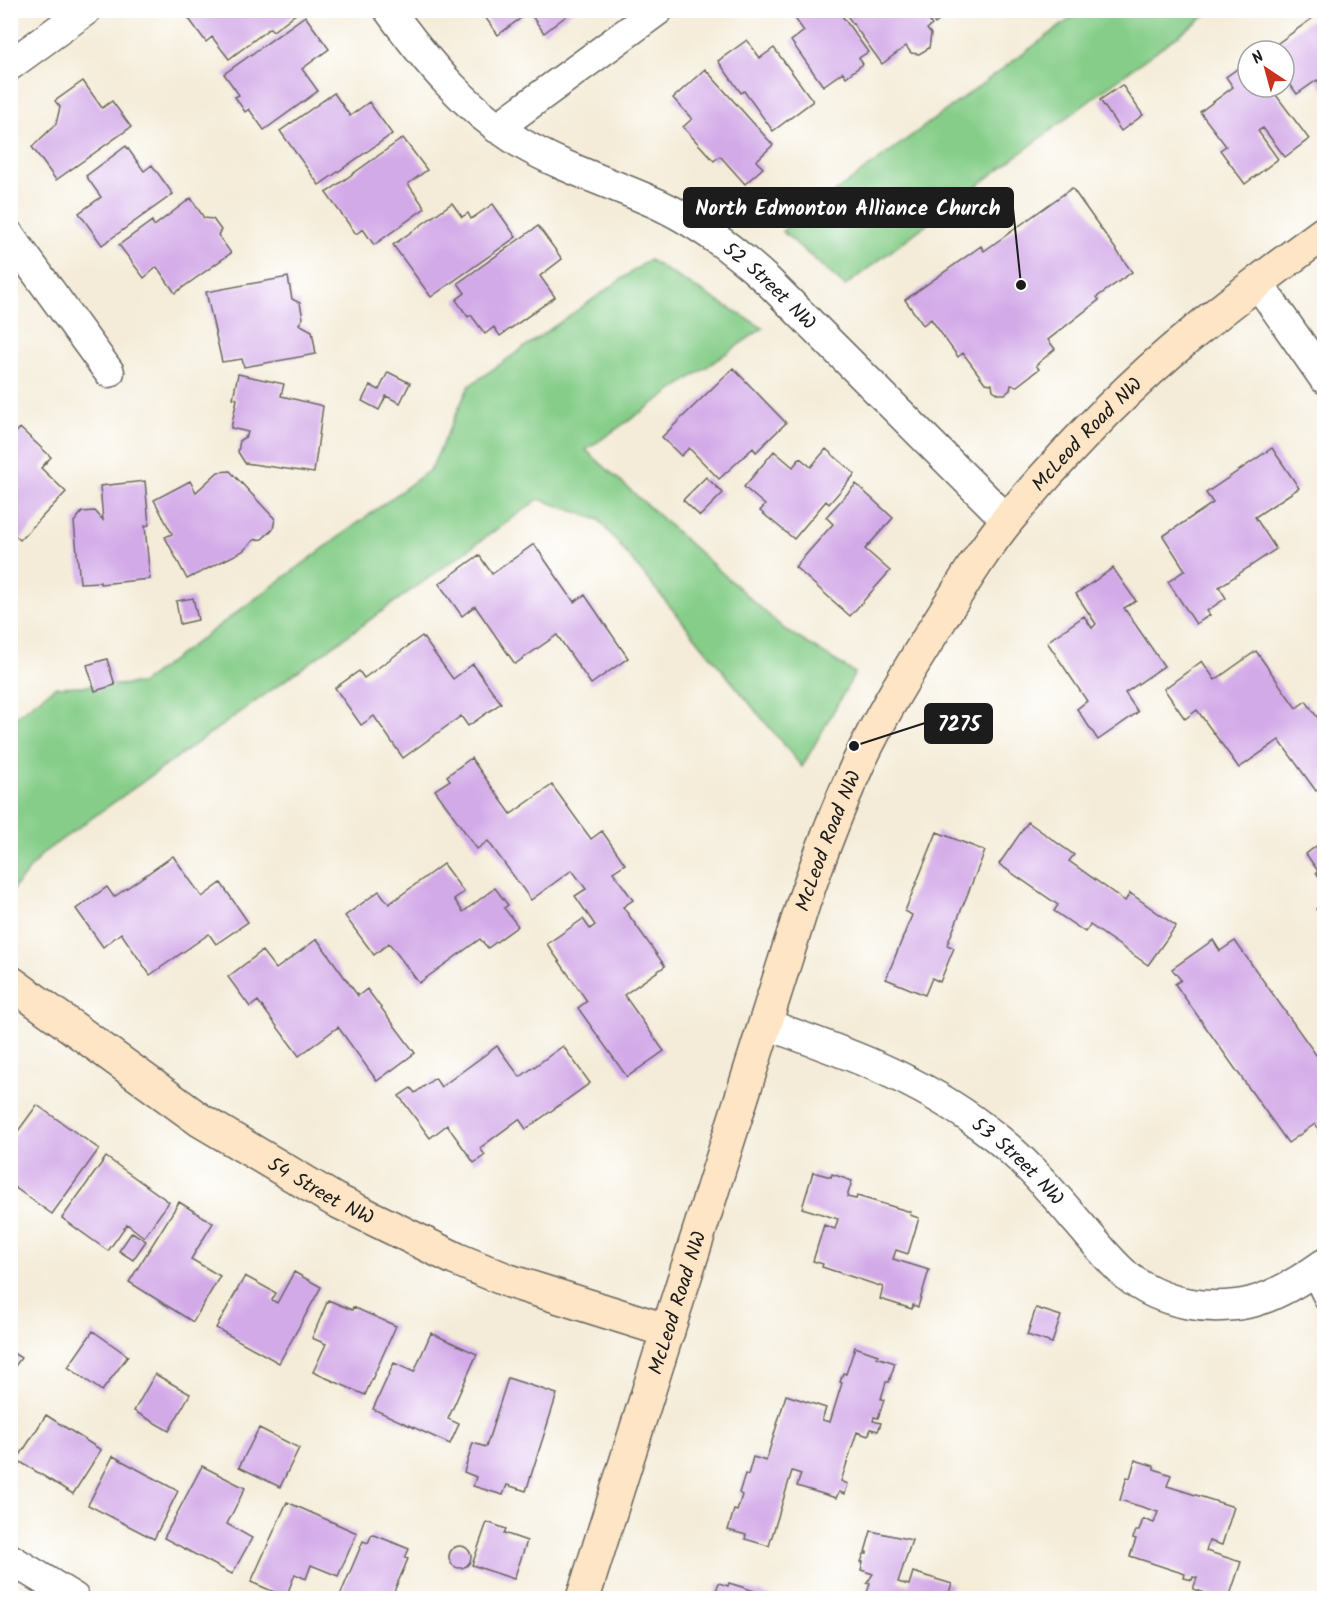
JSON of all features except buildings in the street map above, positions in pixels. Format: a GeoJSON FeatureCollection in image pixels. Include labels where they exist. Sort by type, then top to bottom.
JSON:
{"type":"FeatureCollection","features":[{"type":"Feature","properties":{"kind":"street"},"geometry":{"type":"LineString","coordinates":[[10,65],[86,10]]}},
{"type":"Feature","properties":{"kind":"street","name":"52 Street NW"},"geometry":{"type":"LineString","coordinates":[[389,10],[438,73],[460,96],[497,128],[540,154],[646,198],[680,215],[712,234],[741,256],[1007,520]]}},
{"type":"Feature","properties":{"kind":"street"},"geometry":{"type":"LineString","coordinates":[[497,128],[658,10]]}},
{"type":"Feature","properties":{"kind":"street","name":"McLeod Road NW"},"geometry":{"type":"LineString","coordinates":[[583,1599],[820,856],[858,764],[921,649],[1007,520],[1070,449],[1130,389],[1189,336],[1324,233]]}},
{"type":"Feature","properties":{"kind":"street"},"geometry":{"type":"LineString","coordinates":[[10,236],[109,372]]}},
{"type":"Feature","properties":{"kind":"street"},"geometry":{"type":"LineString","coordinates":[[1257,282],[1324,378]]}},
{"type":"Feature","properties":{"kind":"street","name":"54 Street NW"},"geometry":{"type":"LineString","coordinates":[[10,982],[200,1120],[335,1200],[456,1259],[510,1281],[668,1331]]}},
{"type":"Feature","properties":{"kind":"street","name":"53 Street NW"},"geometry":{"type":"LineString","coordinates":[[765,1024],[877,1066],[939,1097],[963,1112],[988,1131],[1035,1175],[1114,1264],[1130,1278],[1169,1299],[1192,1305],[1222,1306],[1253,1302],[1282,1290],[1317,1269]]}},
{"type":"Feature","properties":{"kind":"street"},"geometry":{"type":"LineString","coordinates":[[10,1559],[74,1599]]}},
{"type":"Feature","properties":{"kind":"lane"},"geometry":{"type":"LineString","coordinates":[[1317,1269],[1324,1304]]}},
{"type":"Feature","properties":{"kind":"green space"},"geometry":{"type":"Polygon","coordinates":[[[1081,11],[1212,11],[845,286],[782,231],[1081,11]]]}},
{"type":"Feature","properties":{"kind":"green space"},"geometry":{"type":"Polygon","coordinates":[[[649,260],[763,328],[586,450],[784,629],[855,673],[802,767],[599,520],[539,499],[43,853],[11,892],[11,720],[55,687],[140,684],[431,469],[469,386],[649,260]]]}},
{"type":"Feature","properties":{"kind":"place","name":"North Edmonton Alliance Church"},"geometry":{"type":"Point","coordinates":[1021,285]}},
{"type":"Feature","properties":{"kind":"place","name":"7275"},"geometry":{"type":"Point","coordinates":[854,746]}}]}
